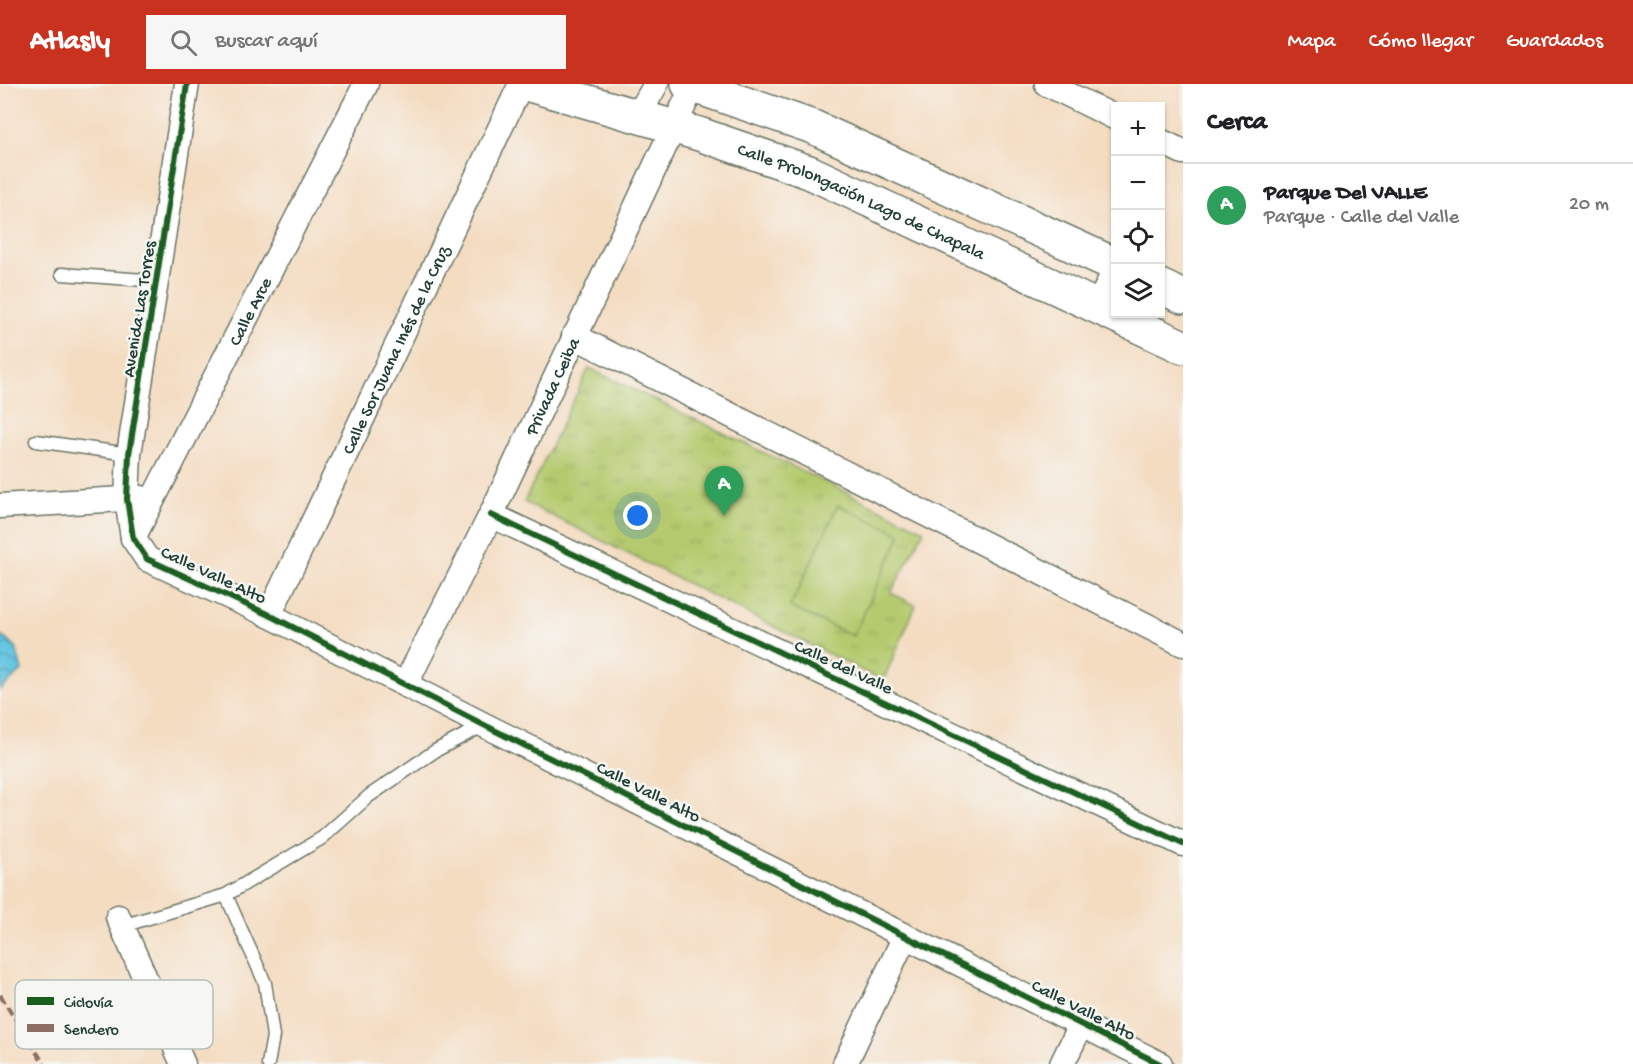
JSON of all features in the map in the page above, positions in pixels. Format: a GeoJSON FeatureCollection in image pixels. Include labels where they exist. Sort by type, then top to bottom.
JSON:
{"type":"FeatureCollection","features":[{"type":"Feature","properties":{"kind":"main road","name":"Calle Prolongación Lago de Chapala"},"geometry":{"type":"LineString","coordinates":[[526,84],[674,127],[809,172],[1183,347]]}},
{"type":"Feature","properties":{"kind":"main road"},"geometry":{"type":"LineString","coordinates":[[691,85],[813,127],[1114,264]]}},
{"type":"Feature","properties":{"kind":"main road"},"geometry":{"type":"LineString","coordinates":[[1165,288],[1183,297]]}},
{"type":"Feature","properties":{"kind":"street","name":"Avenida Las Torres"},"geometry":{"type":"LineString","coordinates":[[133,538],[127,499],[129,454],[158,281],[187,84]]}},
{"type":"Feature","properties":{"kind":"street","name":"Calle Arce"},"geometry":{"type":"LineString","coordinates":[[133,538],[366,84]]}},
{"type":"Feature","properties":{"kind":"street","name":"Calle Sor Juana Inés de la Cruz"},"geometry":{"type":"LineString","coordinates":[[269,615],[521,84]]}},
{"type":"Feature","properties":{"kind":"street"},"geometry":{"type":"LineString","coordinates":[[638,116],[656,84]]}},
{"type":"Feature","properties":{"kind":"street"},"geometry":{"type":"LineString","coordinates":[[1047,84],[1111,116]]}},
{"type":"Feature","properties":{"kind":"street","name":"Privada Ceiba"},"geometry":{"type":"LineString","coordinates":[[405,685],[492,515],[674,127],[691,85]]}},
{"type":"Feature","properties":{"kind":"street"},"geometry":{"type":"LineString","coordinates":[[1098,307],[1111,277]]}},
{"type":"Feature","properties":{"kind":"street"},"geometry":{"type":"LineString","coordinates":[[574,336],[1183,644]]}},
{"type":"Feature","properties":{"kind":"street"},"geometry":{"type":"LineString","coordinates":[[0,506],[154,496]]}},
{"type":"Feature","properties":{"kind":"street","name":"Calle del Valle"},"geometry":{"type":"LineString","coordinates":[[492,515],[1183,844]]}},
{"type":"Feature","properties":{"kind":"street","name":"Calle Valle Alto"},"geometry":{"type":"LineString","coordinates":[[133,538],[147,559],[269,615],[1160,1064]]}},
{"type":"Feature","properties":{"kind":"street"},"geometry":{"type":"LineString","coordinates":[[120,921],[146,980]]}},
{"type":"Feature","properties":{"kind":"street"},"geometry":{"type":"LineString","coordinates":[[845,1064],[905,936]]}},
{"type":"Feature","properties":{"kind":"street"},"geometry":{"type":"LineString","coordinates":[[1062,1064],[1081,1025]]}},
{"type":"Feature","properties":{"kind":"street"},"geometry":{"type":"LineString","coordinates":[[176,1049],[183,1064]]}},
{"type":"Feature","properties":{"kind":"lane"},"geometry":{"type":"LineString","coordinates":[[62,274],[158,281]]}},
{"type":"Feature","properties":{"kind":"lane"},"geometry":{"type":"LineString","coordinates":[[36,441],[129,454]]}},
{"type":"Feature","properties":{"kind":"lane"},"geometry":{"type":"LineString","coordinates":[[120,921],[226,895],[322,838],[369,796],[435,751],[484,725]]}},
{"type":"Feature","properties":{"kind":"lane"},"geometry":{"type":"LineString","coordinates":[[226,895],[265,983],[273,1036],[268,1064]]}},
{"type":"Feature","properties":{"kind":"green space"},"geometry":{"type":"Polygon","coordinates":[[[589,368],[924,530],[891,593],[916,605],[883,681],[524,502],[589,368]]]}},
{"type":"Feature","properties":{"kind":"green space"},"geometry":{"type":"Polygon","coordinates":[[[838,505],[901,534],[853,636],[790,607],[838,505]]]}},
{"type":"Feature","properties":{"kind":"water"},"geometry":{"type":"Polygon","coordinates":[[[0,635],[16,647],[22,671],[0,690],[0,635]]]}},
{"type":"Feature","properties":{"kind":"marked path"},"geometry":{"type":"LineString","coordinates":[[0,995],[15,1019]]}},
{"type":"Feature","properties":{"kind":"marked path"},"geometry":{"type":"LineString","coordinates":[[34,1049],[44,1064]]}},
{"type":"Feature","properties":{"kind":"cycle path"},"geometry":{"type":"LineString","coordinates":[[187,84],[129,454],[127,499],[133,538],[147,559],[269,615],[1160,1064]]}},
{"type":"Feature","properties":{"kind":"cycle path"},"geometry":{"type":"LineString","coordinates":[[491,515],[1183,844]]}},
{"type":"Feature","properties":{"kind":"place","name":"Parque Del VALLE"},"geometry":{"type":"Point","coordinates":[724,516]}}]}
